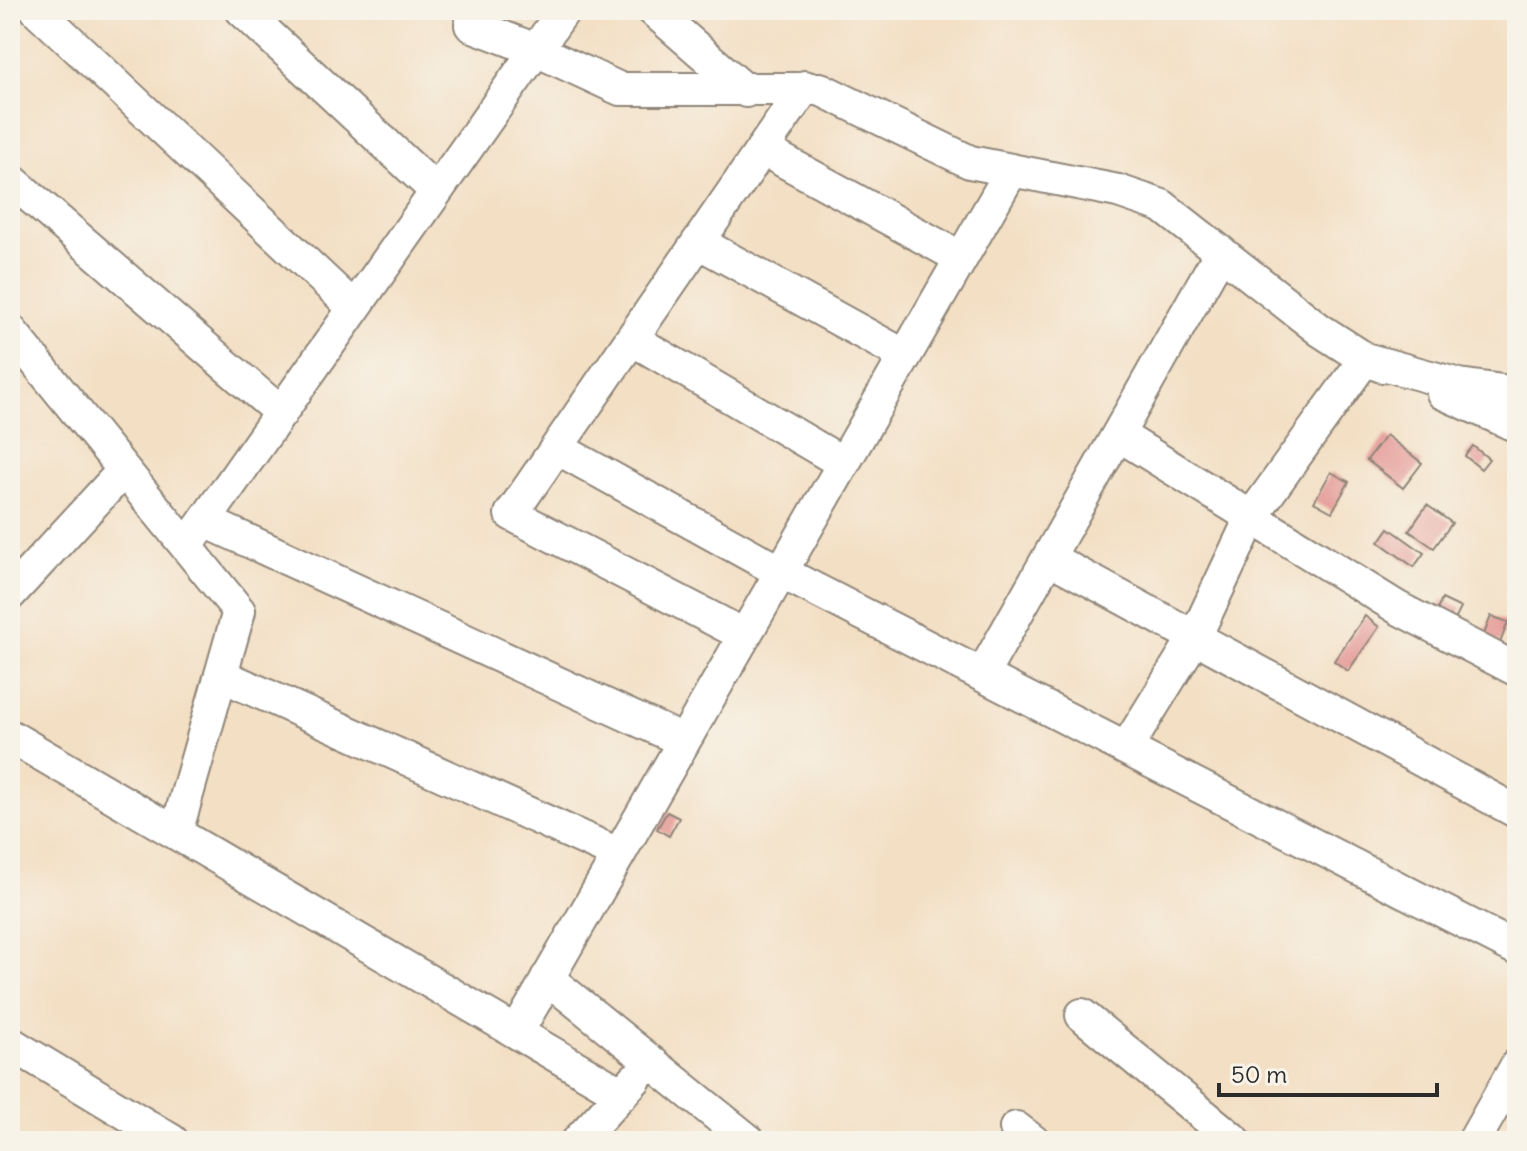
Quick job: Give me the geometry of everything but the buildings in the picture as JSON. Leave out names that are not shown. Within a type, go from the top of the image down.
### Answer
[{"type":"street","points":[[37,10],[354,308]]},
{"type":"street","points":[[242,10],[436,191]]},
{"type":"street","points":[[196,534],[564,10]]},
{"type":"street","points":[[653,10],[746,91]]},
{"type":"street","points":[[462,17],[529,60],[620,89],[820,89],[970,162],[1118,191],[1162,206],[1320,330],[1365,359],[1517,426]]},
{"type":"street","points":[[744,635],[511,514],[805,87]]},
{"type":"street","points":[[762,149],[961,258]]},
{"type":"street","points":[[517,1032],[1012,170]]},
{"type":"street","points":[[10,179],[281,413]]},
{"type":"street","points":[[698,242],[905,356]]},
{"type":"street","points":[[982,675],[1221,252]]},
{"type":"street","points":[[10,330],[124,470],[196,534],[684,741]]},
{"type":"street","points":[[632,339],[843,463]]},
{"type":"street","points":[[1365,359],[1459,385],[1517,393]]},
{"type":"street","points":[[1126,749],[1195,637],[1252,516],[1365,359]]},
{"type":"street","points":[[1119,435],[1398,608],[1517,670]]},
{"type":"street","points":[[557,448],[781,572],[1517,949]]},
{"type":"street","points":[[10,594],[124,470]]},
{"type":"street","points":[[176,833],[239,611],[196,534]]},
{"type":"street","points":[[1049,558],[1517,812]]},
{"type":"street","points":[[221,675],[618,854]]},
{"type":"street","points":[[10,736],[622,1094]]},
{"type":"street","points":[[547,978],[749,1141]]},
{"type":"street","points":[[1082,1015],[1235,1141]]},
{"type":"street","points":[[10,1043],[172,1141]]},
{"type":"street","points":[[578,1141],[651,1062]]},
{"type":"street","points":[[1474,1141],[1517,1065]]}]
